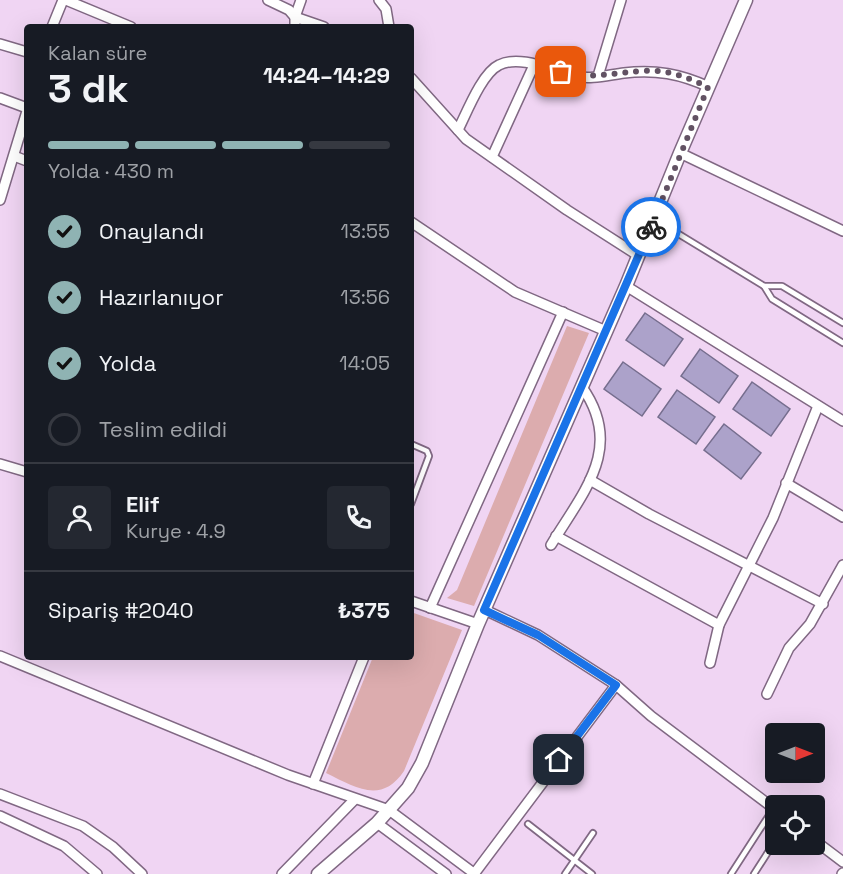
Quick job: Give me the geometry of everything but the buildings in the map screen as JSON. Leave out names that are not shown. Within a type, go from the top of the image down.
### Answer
[{"type":"street","points":[[53,24],[64,0],[124,24]]},
{"type":"street","points":[[268,0],[289,10],[295,22]]},
{"type":"street","points":[[295,22],[301,0]]},
{"type":"street","points":[[379,0],[386,9],[388,24]]},
{"type":"street","points":[[598,76],[621,0]]},
{"type":"street","points":[[318,874],[377,823],[408,788],[422,764],[478,624],[639,256],[680,153],[746,0]]},
{"type":"street","points":[[0,44],[24,51]]},
{"type":"street","points":[[458,130],[492,69],[507,62],[534,65],[578,77],[657,71],[683,76],[708,87]]},
{"type":"street","points":[[492,157],[534,65]]},
{"type":"street","points":[[414,81],[458,130],[492,157],[639,256]]},
{"type":"street","points":[[0,98],[24,109]]},
{"type":"street","points":[[0,200],[3,181],[15,156],[24,122]]},
{"type":"street","points":[[680,153],[843,231]]},
{"type":"street","points":[[15,156],[24,159]]},
{"type":"street","points":[[414,224],[500,283],[606,331]]},
{"type":"street","points":[[626,286],[843,421]]},
{"type":"street","points":[[430,608],[563,312]]},
{"type":"street","points":[[551,545],[590,480],[600,453],[601,428],[590,398],[582,387]]},
{"type":"street","points":[[710,663],[719,626],[749,567],[818,406]]},
{"type":"street","points":[[0,464],[24,471]]},
{"type":"street","points":[[590,480],[749,567],[823,604]]},
{"type":"street","points":[[786,483],[843,517]]},
{"type":"street","points":[[556,536],[719,626]]},
{"type":"street","points":[[767,694],[789,648],[823,604],[843,567]]},
{"type":"street","points":[[414,603],[478,624]]},
{"type":"street","points":[[484,610],[538,635],[616,685],[651,716],[765,803]]},
{"type":"street","points":[[0,656],[313,784],[388,810],[474,874],[616,685]]},
{"type":"street","points":[[313,784],[363,660]]},
{"type":"street","points":[[0,794],[83,826],[113,847],[142,874]]},
{"type":"street","points":[[282,874],[356,799]]},
{"type":"street","points":[[0,816],[64,846],[97,874]]},
{"type":"street","points":[[377,823],[446,874]]},
{"type":"street","points":[[825,848],[843,862]]},
{"type":"lane","points":[[654,219],[764,285],[782,286],[843,323]]},
{"type":"lane","points":[[764,285],[772,299],[843,343]]},
{"type":"lane","points":[[414,445],[427,451],[429,456],[414,496]]},
{"type":"lane","points":[[731,874],[765,823]]},
{"type":"lane","points":[[528,824],[592,874]]},
{"type":"lane","points":[[566,874],[593,833]]},
{"type":"lane","points":[[754,874],[766,855]]},
{"type":"shaded area","points":[[567,326],[589,333],[474,606],[447,598],[457,590]]},
{"type":"shaded area","points":[[414,613],[462,630],[404,771],[395,781],[386,788],[367,790],[326,773],[372,660],[414,660]]},
{"type":"way so far","points":[[561,72],[578,77],[591,77],[647,70],[657,71],[683,76],[708,87],[651,227]]},
{"type":"route","points":[[559,760],[616,685],[538,635],[484,610],[651,227]]}]
